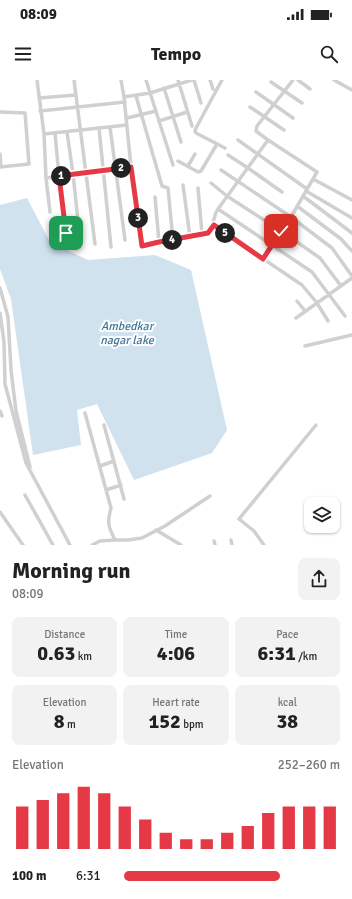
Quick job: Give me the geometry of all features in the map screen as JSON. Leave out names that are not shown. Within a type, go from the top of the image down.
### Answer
[{"type":"street","points":[[38,80],[50,212]]},
{"type":"street","points":[[74,80],[95,244]]},
{"type":"street","points":[[121,80],[125,102],[131,167],[142,246],[208,233],[214,225],[214,216],[218,209],[268,140]]},
{"type":"street","points":[[146,80],[173,165]]},
{"type":"street","points":[[124,97],[136,96],[179,82],[193,80],[200,103]]},
{"type":"street","points":[[210,80],[213,89]]},
{"type":"street","points":[[222,80],[195,131],[196,133],[224,148]]},
{"type":"street","points":[[263,259],[291,217],[317,172],[256,131],[256,126],[292,80]]},
{"type":"street","points":[[298,80],[310,89]]},
{"type":"street","points":[[337,81],[352,90]]},
{"type":"street","points":[[179,82],[192,126]]},
{"type":"street","points":[[271,82],[302,103]]},
{"type":"street","points":[[164,88],[181,142]]},
{"type":"street","points":[[256,92],[293,118]]},
{"type":"street","points":[[39,98],[76,95]]},
{"type":"street","points":[[136,96],[162,186],[168,188],[173,240]]},
{"type":"street","points":[[40,111],[125,102]]},
{"type":"street","points":[[250,107],[284,130]]},
{"type":"street","points":[[126,118],[156,111]]},
{"type":"street","points":[[0,112],[25,113],[29,164],[0,167],[0,154]]},
{"type":"street","points":[[159,121],[187,112]]},
{"type":"street","points":[[44,134],[127,125]]},
{"type":"street","points":[[110,127],[125,240]]},
{"type":"street","points":[[99,128],[102,170],[111,247]]},
{"type":"street","points":[[67,132],[80,239]]},
{"type":"street","points":[[55,133],[66,233]]},
{"type":"street","points":[[238,140],[307,190],[352,218]]},
{"type":"street","points":[[178,161],[198,172],[201,171],[217,144]]},
{"type":"street","points":[[188,166],[195,154]]},
{"type":"street","points":[[228,155],[282,192]]},
{"type":"street","points":[[46,178],[131,167]]},
{"type":"street","points":[[221,170],[291,217],[332,248],[352,277],[296,318]]},
{"type":"street","points":[[313,178],[352,200]]},
{"type":"street","points":[[211,183],[227,196],[320,258],[341,286]]},
{"type":"street","points":[[183,185],[190,237]]},
{"type":"street","points":[[198,188],[202,234]]},
{"type":"street","points":[[303,196],[352,233]]},
{"type":"street","points":[[155,197],[159,242]]},
{"type":"street","points":[[297,206],[341,239],[352,251]]},
{"type":"street","points":[[218,209],[312,272],[345,316]]},
{"type":"street","points":[[214,225],[302,285],[317,303],[328,321]]},
{"type":"street","points":[[0,288],[8,317],[11,370],[16,411],[34,478]]},
{"type":"street","points":[[297,301],[305,311]]},
{"type":"street","points":[[0,313],[4,342],[5,384],[26,463],[70,545]]},
{"type":"street","points":[[305,346],[352,335]]},
{"type":"street","points":[[0,375],[5,373]]},
{"type":"street","points":[[0,411],[2,416]]},
{"type":"street","points":[[85,413],[111,508],[108,524],[115,540]]},
{"type":"street","points":[[104,425],[124,499]]},
{"type":"street","points":[[264,545],[254,531],[239,519],[316,425]]},
{"type":"street","points":[[100,466],[114,461]]},
{"type":"street","points":[[106,490],[121,485]]},
{"type":"street","points":[[25,494],[53,545]]},
{"type":"street","points":[[92,545],[100,541],[106,543],[115,540],[142,538],[165,526],[210,496]]},
{"type":"street","points":[[0,512],[23,545]]},
{"type":"street","points":[[156,530],[181,545]]},
{"type":"street","points":[[232,540],[232,545]]},
{"type":"water","name":"Ambedkar nagar lake","points":[[27,198],[50,242],[88,260],[155,255],[191,270],[227,430],[212,453],[134,480],[97,404],[77,410],[81,445],[33,455],[11,299],[0,269],[0,205]]},
{"type":"route","points":[[66,233],[59,176],[131,167],[142,246],[208,233],[214,225],[263,259],[281,231]]}]
